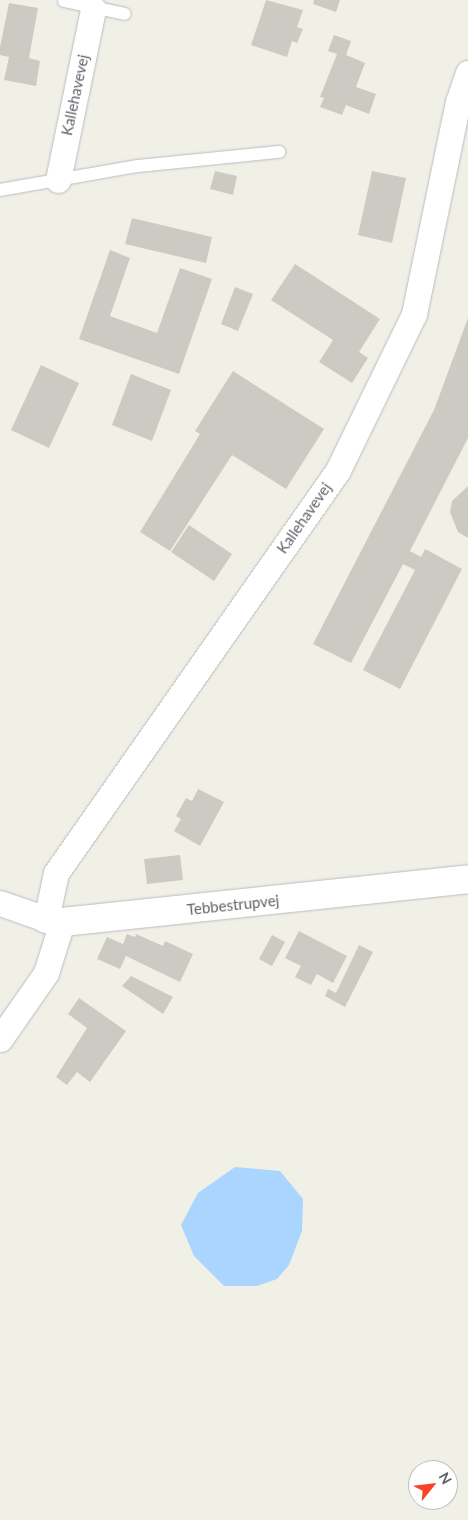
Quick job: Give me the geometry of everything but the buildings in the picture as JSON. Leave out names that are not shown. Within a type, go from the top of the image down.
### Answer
[{"type":"street","name":"Kallehavevej","points":[[58,180],[93,9]]},
{"type":"street","name":"Kallehavevej","points":[[0,1038],[46,973],[54,921],[56,873],[338,470],[414,314],[461,129],[468,73]]},
{"type":"street","name":"Tebbestrupvej","points":[[0,903],[54,921],[468,879]]},
{"type":"lane","points":[[64,1],[93,9],[125,14]]},
{"type":"lane","points":[[0,190],[138,166],[278,152]]},
{"type":"water","points":[[235,1167],[280,1171],[303,1199],[302,1231],[289,1265],[277,1279],[257,1286],[224,1286],[194,1256],[181,1225],[198,1193]]}]
